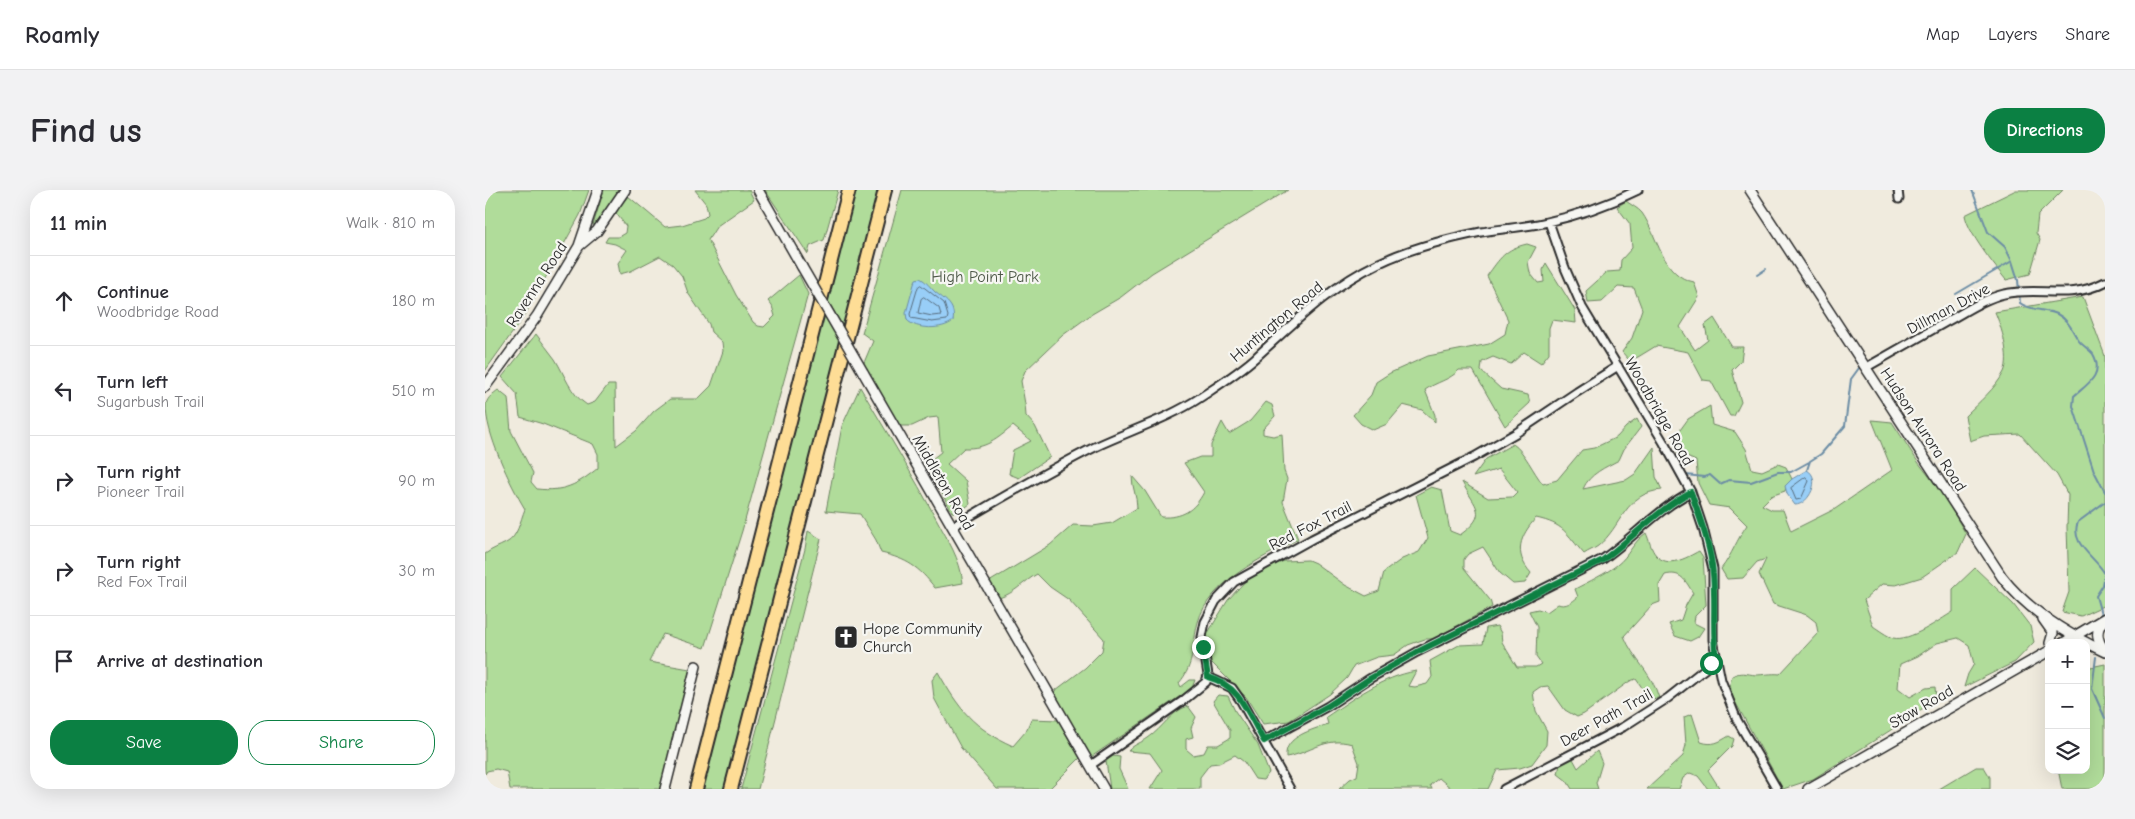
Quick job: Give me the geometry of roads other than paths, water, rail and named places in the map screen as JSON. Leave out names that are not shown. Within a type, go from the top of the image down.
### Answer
[{"type":"highway","points":[[696,789],[849,190]]},
{"type":"highway","points":[[731,789],[885,190]]},
{"type":"street","name":"Ravenna Road","points":[[485,387],[537,316],[579,246],[598,190]]},
{"type":"street","points":[[579,246],[597,231],[625,190]]},
{"type":"street","name":"Middleton Road","points":[[758,190],[1104,789]]},
{"type":"street","name":"Huntington Road","points":[[953,526],[1070,459],[1152,423],[1198,399],[1253,360],[1325,295],[1377,264],[1411,250],[1455,237],[1549,222],[1594,209],[1638,190]]},
{"type":"street","name":"Hudson Aurora Road","points":[[1750,190],[2012,590],[2038,613],[2075,636],[2105,651]]},
{"type":"street","points":[[1898,190],[1899,199]]},
{"type":"street","name":"Woodbridge Road","points":[[1549,222],[1565,268],[1582,307],[1691,492],[1703,528],[1713,569],[1712,630],[1716,660],[1724,689],[1737,720],[1777,789]]},
{"type":"street","name":"Dillman Drive","points":[[1867,368],[1983,301],[2020,292],[2069,293],[2087,290],[2105,282]]},
{"type":"street","name":"Red Fox Trail","points":[[1208,677],[1203,647],[1205,622],[1216,601],[1234,582],[1312,539],[1474,457],[1516,433],[1618,366]]},
{"type":"street","points":[[1264,741],[1328,706],[1369,679],[1417,652],[1603,560],[1666,508],[1691,492]]},
{"type":"street","points":[[2038,613],[2051,627],[2053,633],[2051,639]]},
{"type":"street","points":[[2070,639],[2105,618]]},
{"type":"street","points":[[2105,618],[2100,624],[2097,636],[2105,651]]},
{"type":"street","points":[[2035,659],[2045,648]]},
{"type":"street","name":"Stow Road","points":[[1808,789],[2045,653]]},
{"type":"street","name":"Deer Path Trail","points":[[1504,789],[1623,727],[1669,698],[1716,660]]},
{"type":"street","points":[[665,789],[696,666]]},
{"type":"street","points":[[1091,765],[1184,700],[1208,677],[1232,688],[1290,789]]},
{"type":"water","points":[[920,278],[946,300],[951,307],[953,321],[949,324],[930,328],[917,326],[907,320],[906,313],[914,284],[916,279]]},
{"type":"water","points":[[1807,470],[1813,479],[1812,490],[1805,501],[1795,505],[1787,494],[1785,486],[1792,479]]},
{"type":"waterway","points":[[1972,190],[1988,232],[2005,247],[2012,261],[2018,280],[2020,303],[2024,306],[2053,312],[2061,316],[2079,341],[2093,354],[2097,368],[2095,374],[2093,379],[2074,396],[2073,406],[2094,471],[2105,492]]},
{"type":"waterway","points":[[1956,294],[2012,261]]},
{"type":"waterway","points":[[1757,275],[1766,269]]},
{"type":"waterway","points":[[1807,470],[1810,461],[1821,454],[1845,426],[1851,379],[1859,368]]},
{"type":"waterway","points":[[1686,475],[1704,477],[1710,475],[1720,484],[1729,480],[1751,482],[1778,472],[1791,472],[1809,462]]},
{"type":"waterway","points":[[2101,614],[2096,596],[2103,585],[2105,574],[2080,544],[2076,530],[2078,522],[2105,502]]},
{"type":"waterway","points":[[2096,657],[2092,689],[2105,718]]},
{"type":"place","name":"Hope Community Church","points":[[846,637]]},
{"type":"park label","name":"High Point Park","points":[[985,276]]}]
